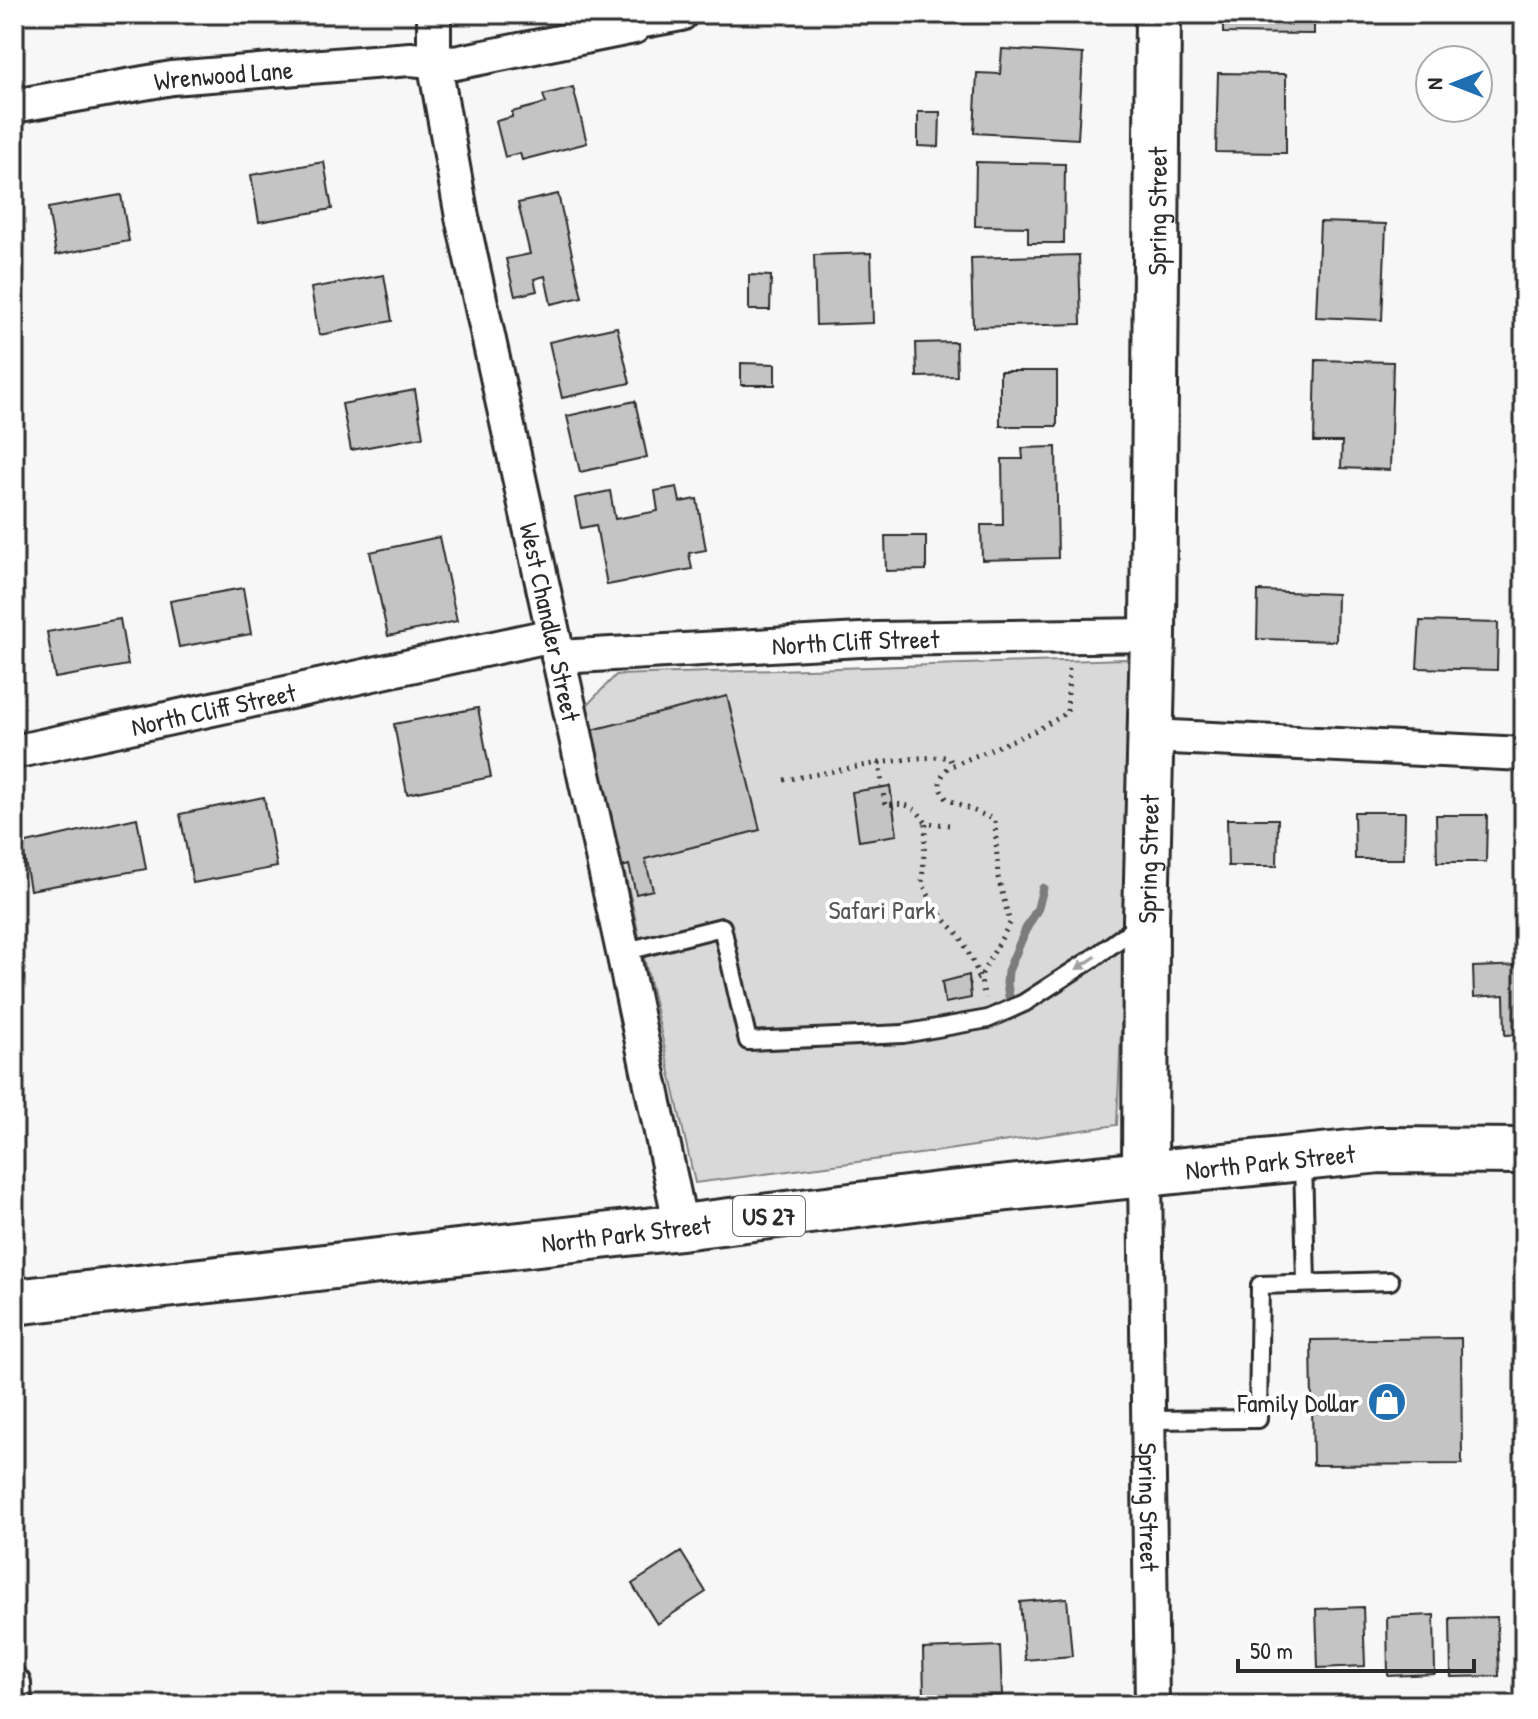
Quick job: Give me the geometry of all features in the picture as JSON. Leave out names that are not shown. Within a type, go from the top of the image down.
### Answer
[{"type":"main road","name":"Spring Street","points":[[1145,1175],[1158,14]]},
{"type":"main road","name":"North Park Street","points":[[15,1303],[939,1195],[1380,1150],[1524,1151]]},
{"type":"street","name":"West Chandler Street","points":[[434,14],[434,60],[462,217],[681,1227]]},
{"type":"street","name":"Wrenwood Lane","points":[[14,106],[172,78],[410,59],[455,63],[633,20],[638,22],[681,14]]},
{"type":"street","name":"North Cliff Street","points":[[14,752],[556,646],[1153,635]]},
{"type":"street","points":[[1150,736],[1524,754]]},
{"type":"street","name":"Spring Street","points":[[1145,1175],[1152,1705]]},
{"type":"street","points":[[14,1684],[15,1705]]},
{"type":"lane","points":[[623,952],[722,927],[748,1041],[903,1034],[988,1019],[1024,1003],[1146,920]]},
{"type":"lane","points":[[1303,1158],[1306,1283]]},
{"type":"lane","points":[[1149,1420],[1258,1419],[1260,1285],[1390,1281]]},
{"type":"path","points":[[969,983],[980,977],[1010,923],[998,877],[995,820],[947,799],[941,792],[941,776],[953,765],[1037,730],[1067,713],[1069,668],[1085,667]]},
{"type":"path","points":[[784,780],[879,763],[944,757],[949,758],[953,765]]},
{"type":"path","points":[[879,763],[885,805],[909,806],[917,810],[926,823],[922,883],[937,911],[960,936],[980,977],[988,1019]]},
{"type":"path","points":[[926,823],[949,825]]},
{"type":"green space","name":"Safari Park","points":[[1126,659],[1136,671],[1117,1125],[695,1183],[587,705],[616,675]]},
{"type":"building","points":[[1223,14],[1314,14],[1314,34],[1223,33]]},
{"type":"building","points":[[1002,49],[1083,54],[1078,139],[974,133],[977,73],[1000,74]]},
{"type":"building","points":[[1218,73],[1286,74],[1286,153],[1216,152]]},
{"type":"building","points":[[573,87],[587,143],[522,160],[520,153],[505,157],[496,121],[512,117],[512,112],[546,103],[543,95]]},
{"type":"building","points":[[918,112],[940,112],[939,147],[918,146]]},
{"type":"building","points":[[324,162],[332,209],[259,222],[251,175]]},
{"type":"building","points":[[976,162],[1065,164],[1064,243],[1028,243],[1028,227],[975,226]]},
{"type":"building","points":[[558,194],[582,297],[551,304],[545,276],[534,279],[537,291],[515,296],[506,259],[530,254],[518,203]]},
{"type":"building","points":[[121,195],[129,241],[56,255],[48,208]]},
{"type":"building","points":[[1320,222],[1386,224],[1382,320],[1316,317]]},
{"type":"building","points":[[871,253],[873,323],[816,325],[814,255]]},
{"type":"building","points":[[1079,255],[1081,324],[973,327],[971,258]]},
{"type":"building","points":[[384,275],[392,321],[319,335],[311,288]]},
{"type":"building","points":[[749,275],[771,276],[770,310],[749,310]]},
{"type":"building","points":[[617,327],[630,383],[562,398],[549,342]]},
{"type":"building","points":[[956,342],[957,376],[917,377],[916,343]]},
{"type":"building","points":[[1316,360],[1393,362],[1390,470],[1341,468],[1342,442],[1314,442]]},
{"type":"building","points":[[741,363],[775,364],[775,385],[741,385]]},
{"type":"building","points":[[1000,371],[1057,371],[1057,426],[1000,426]]},
{"type":"building","points":[[415,390],[423,437],[351,450],[342,404]]},
{"type":"building","points":[[635,401],[647,457],[580,472],[567,416]]},
{"type":"building","points":[[1056,447],[1058,558],[982,560],[981,525],[1003,525],[1002,459],[1023,459],[1022,448]]},
{"type":"building","points":[[677,487],[680,502],[697,499],[706,550],[689,553],[692,569],[607,585],[596,525],[581,528],[575,498],[610,491],[615,519],[658,511],[655,491]]},
{"type":"building","points":[[885,536],[926,536],[926,570],[886,571]]},
{"type":"building","points":[[439,537],[457,621],[388,636],[370,552]]},
{"type":"building","points":[[243,588],[251,634],[179,647],[170,601]]},
{"type":"building","points":[[1258,591],[1337,594],[1336,641],[1257,639]]},
{"type":"building","points":[[120,619],[128,665],[55,678],[47,632]]},
{"type":"building","points":[[1420,621],[1498,623],[1497,670],[1417,668]]},
{"type":"building","points":[[727,696],[760,830],[645,859],[653,890],[636,894],[629,865],[618,868],[584,732]]},
{"type":"building","points":[[478,708],[491,777],[407,794],[394,724]]},
{"type":"building","points":[[890,786],[897,835],[859,841],[852,792]]},
{"type":"building","points":[[264,797],[277,867],[193,883],[180,814]]},
{"type":"building","points":[[1354,812],[1405,812],[1404,859],[1355,859]]},
{"type":"building","points":[[1436,815],[1487,815],[1486,862],[1437,862]]},
{"type":"building","points":[[137,818],[146,869],[30,890],[22,844]]},
{"type":"building","points":[[1227,819],[1278,819],[1277,866],[1228,866]]},
{"type":"building","points":[[1524,965],[1524,1034],[1505,1035],[1504,995],[1474,997],[1473,967]]},
{"type":"building","points":[[969,975],[971,998],[945,1003],[942,982]]},
{"type":"building","name":"Family Dollar","points":[[1461,1338],[1462,1464],[1313,1465],[1311,1340]]},
{"type":"building","points":[[681,1552],[706,1592],[657,1624],[632,1584]]},
{"type":"building","points":[[1067,1598],[1072,1656],[1025,1660],[1020,1602]]},
{"type":"building","points":[[1363,1607],[1365,1666],[1318,1668],[1316,1609]]},
{"type":"building","points":[[1434,1615],[1435,1674],[1388,1676],[1387,1617]]},
{"type":"building","points":[[1497,1617],[1499,1676],[1451,1677],[1450,1618]]},
{"type":"building","points":[[1518,1621],[1524,1621],[1524,1680],[1519,1680]]},
{"type":"building","points":[[1000,1646],[1002,1695],[924,1698],[923,1649]]},
{"type":"waterway","points":[[1009,996],[1008,971],[1038,908],[1043,888]]},
{"type":"place","name":"Family Dollar","points":[[1387,1402]]}]
